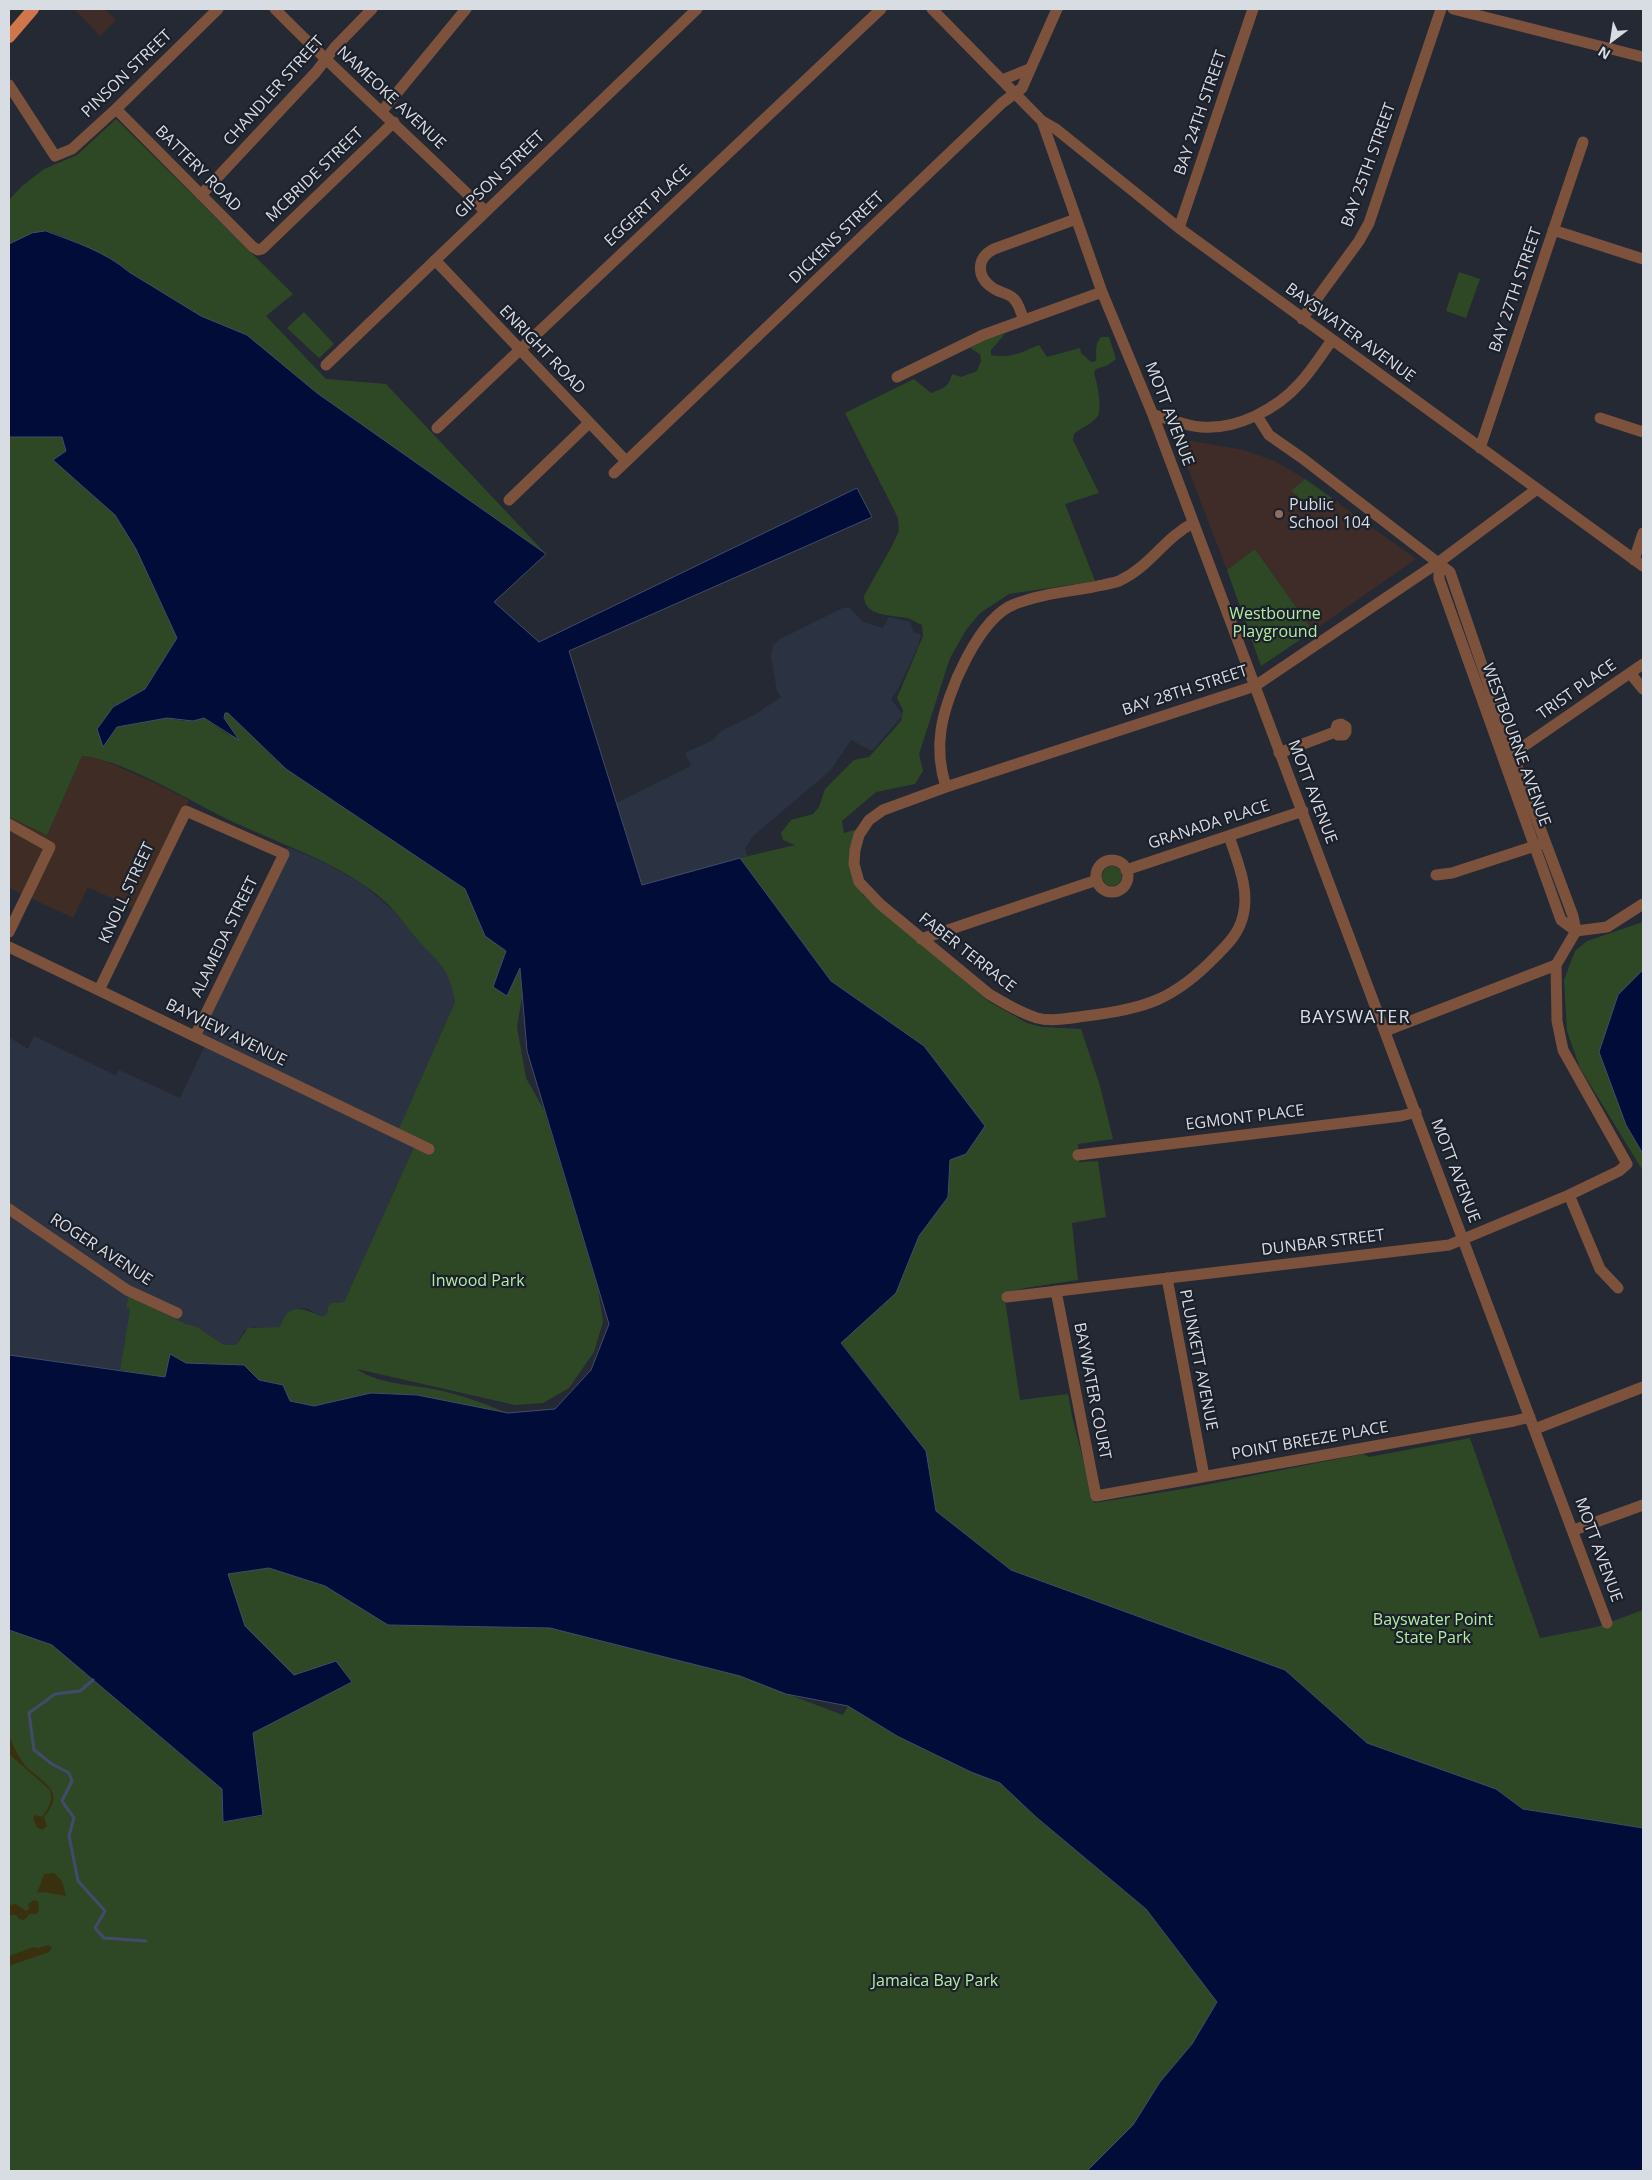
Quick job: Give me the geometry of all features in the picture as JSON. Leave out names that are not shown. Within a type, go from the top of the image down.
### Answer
[{"type":"main road","points":[[9,37],[33,9]]},
{"type":"street","name":"PINSON STREET","points":[[9,85],[55,156],[72,149],[116,109],[218,9]]},
{"type":"street","name":"NAMEOKE AVENUE","points":[[275,9],[485,212]]},
{"type":"street","name":"CHANDLER STREET","points":[[201,195],[316,72],[335,47],[372,9]]},
{"type":"street","points":[[382,111],[466,9]]},
{"type":"street","name":"GIPSON STREET","points":[[326,365],[697,9]]},
{"type":"street","name":"EGGERT PLACE","points":[[437,428],[880,9]]},
{"type":"street","name":"MOTT AVENUE","points":[[932,9],[1042,121],[1102,292],[1153,415],[1279,754],[1303,811],[1574,1530],[1607,1623]]},
{"type":"street","name":"DICKENS STREET","points":[[614,473],[1022,88],[1057,9]]},
{"type":"street","name":"BAY 24TH STREET","points":[[1179,228],[1253,9]]},
{"type":"street","name":"BAY 25TH STREET","points":[[1302,319],[1359,241],[1369,223],[1441,9]]},
{"type":"street","points":[[1453,9],[1643,57]]},
{"type":"street","points":[[1002,80],[1029,69]]},
{"type":"street","name":"BATTERY ROAD","points":[[116,109],[258,250]]},
{"type":"street","name":"BAYSWATER AVENUE","points":[[1042,121],[1056,130],[1179,228],[1639,563]]},
{"type":"street","name":"MCBRIDE STREET","points":[[258,250],[262,249],[394,122]]},
{"type":"street","name":"BAY 27TH STREET","points":[[1480,448],[1583,142]]},
{"type":"street","points":[[1054,153],[1062,146],[1080,150]]},
{"type":"street","points":[[1024,320],[1013,297],[995,290],[985,280],[980,264],[982,257],[994,249],[1076,219]]},
{"type":"street","points":[[1553,230],[1643,259]]},
{"type":"street","name":"ENRIGHT ROAD","points":[[434,260],[626,462]]},
{"type":"street","points":[[897,377],[983,335],[1102,292]]},
{"type":"street","points":[[1153,415],[1201,427],[1215,427],[1237,423],[1257,416],[1299,384],[1332,340]]},
{"type":"street","name":"WESTBOURNE AVENUE","points":[[1257,416],[1269,435],[1440,562],[1450,572],[1508,754],[1540,844],[1573,916],[1576,932]]},
{"type":"street","points":[[1600,418],[1643,432]]},
{"type":"street","points":[[509,500],[590,423]]},
{"type":"street","name":"BAY 28TH STREET","points":[[862,828],[884,810],[946,787],[1255,686],[1440,562],[1537,489]]},
{"type":"street","points":[[946,787],[940,755],[941,730],[946,708],[973,645],[988,623],[1014,604],[1046,595],[1117,582],[1134,573],[1149,561],[1178,531],[1193,523]]},
{"type":"street","points":[[1639,563],[1643,533]]},
{"type":"street","name":"TRIST PLACE","points":[[1508,754],[1643,664]]},
{"type":"street","points":[[1630,673],[1643,689]]},
{"type":"street","points":[[1279,754],[1336,732]]},
{"type":"street","name":"ALAMEDA STREET","points":[[186,811],[284,854],[195,1036]]},
{"type":"street","name":"KNOLL STREET","points":[[99,990],[186,811]]},
{"type":"street","name":"GRANADA PLACE","points":[[1126,870],[1303,811]]},
{"type":"street","points":[[9,824],[50,847],[9,932]]},
{"type":"street","name":"FABER TERRACE","points":[[862,828],[854,850],[854,864],[857,878],[875,900],[990,994],[1007,1005],[1037,1018],[1074,1018],[1144,1006],[1168,996],[1200,973],[1233,939],[1240,928],[1246,902],[1243,880],[1229,836]]},
{"type":"street","points":[[1436,875],[1452,873],[1540,844]]},
{"type":"street","points":[[1115,860],[1124,866],[1126,870],[1128,875],[1125,885],[1117,891],[1107,891],[1096,880],[1097,870],[1104,862],[1115,860]]},
{"type":"street","points":[[921,938],[1096,880]]},
{"type":"street","points":[[1385,1031],[1556,965],[1576,932],[1607,927],[1643,904]]},
{"type":"street","name":"BAYVIEW AVENUE","points":[[9,947],[430,1148]]},
{"type":"street","name":"DUNBAR STREET","points":[[1007,1297],[1449,1245],[1463,1237],[1569,1195],[1619,1171],[1627,1164],[1563,1050],[1556,1021],[1556,965]]},
{"type":"street","name":"EGMONT PLACE","points":[[1078,1154],[1401,1116],[1416,1112]]},
{"type":"street","points":[[1569,1195],[1600,1269],[1618,1288]]},
{"type":"street","name":"ROGER AVENUE","points":[[9,1209],[127,1290],[178,1313]]},
{"type":"street","name":"PLUNKETT AVENUE","points":[[1167,1278],[1204,1476]]},
{"type":"street","name":"BAYWATER COURT","points":[[1056,1291],[1096,1496]]},
{"type":"street","points":[[1535,1429],[1643,1387]]},
{"type":"street","name":"POINT BREEZE PLACE","points":[[1096,1496],[1530,1417]]},
{"type":"street","points":[[1574,1530],[1643,1505]]},
{"type":"shaded area","points":[[74,9],[105,9],[116,20],[100,36]]},
{"type":"shaded area","name":"Public School 104","points":[[1176,438],[1244,450],[1275,461],[1305,479],[1416,559],[1313,631],[1255,549],[1227,570]]},
{"type":"shaded area","points":[[843,608],[850,608],[863,622],[883,628],[889,617],[910,622],[914,633],[921,634],[918,646],[899,687],[891,699],[903,715],[872,751],[851,740],[830,771],[753,836],[745,848],[747,856],[642,885],[617,803],[691,766],[685,753],[713,740],[721,731],[754,715],[781,697],[777,691],[771,656],[773,645],[780,639]]},
{"type":"shaded area","points":[[82,756],[96,757],[189,800],[136,910],[88,887],[73,918],[9,888],[9,817],[47,834]]},
{"type":"shaded area","points":[[288,847],[323,862],[361,883],[394,911],[414,936],[444,967],[452,982],[455,1002],[396,1135],[415,1145],[344,1302],[337,1302],[327,1315],[321,1316],[308,1309],[300,1308],[290,1311],[283,1318],[280,1327],[254,1327],[244,1331],[236,1345],[231,1346],[224,1345],[203,1331],[127,1306],[130,1309],[120,1370],[9,1355],[9,1037],[28,1049],[34,1036],[115,1075],[119,1070],[180,1098],[207,1041],[197,1036]]},
{"type":"green space","points":[[116,119],[293,294],[266,316],[326,379],[386,384],[546,554],[496,599],[136,304],[132,277],[128,271],[101,254],[52,232],[45,231],[32,234],[9,244],[9,200],[21,187],[44,169],[77,155]]},
{"type":"green space","points":[[1459,272],[1480,279],[1466,318],[1446,311]]},
{"type":"green space","points":[[304,312],[334,344],[319,358],[287,328]]},
{"type":"green space","name":"Bayswater Point State Park","points":[[1005,334],[991,350],[991,355],[1010,355],[1039,345],[1047,357],[1080,348],[1081,353],[1091,362],[1096,361],[1097,345],[1101,337],[1109,337],[1116,359],[1108,365],[1096,369],[1094,373],[1099,396],[1099,413],[1092,422],[1074,434],[1073,440],[1099,493],[1065,504],[1095,581],[1009,594],[980,613],[966,630],[950,658],[919,754],[923,771],[915,784],[876,792],[842,821],[844,833],[858,829],[858,887],[863,895],[988,1001],[1027,1023],[1042,1027],[1081,1029],[1100,1086],[1113,1139],[1078,1144],[1079,1162],[1098,1161],[1106,1217],[1072,1223],[1078,1280],[1004,1293],[1020,1400],[1068,1394],[1094,1503],[1189,1488],[1363,1454],[1369,1457],[1470,1438],[1540,1638],[1597,1627],[1643,1610],[1643,1828],[1523,1809],[1496,1789],[1367,1743],[1285,1670],[1011,1570],[936,1511],[926,1451],[841,1342],[896,1293],[919,1236],[948,1197],[950,1159],[924,1046],[831,981],[740,858],[795,845],[783,840],[781,833],[791,820],[813,814],[819,807],[825,789],[854,760],[869,757],[901,721],[903,710],[897,698],[923,636],[922,625],[909,619],[880,614],[869,608],[865,603],[864,596],[899,531],[898,518],[845,413],[914,379],[931,393],[942,389],[949,382],[952,374],[961,377],[977,371],[981,361],[980,354],[970,348],[987,338]]},
{"type":"green space","name":"Inwood Park","points":[[9,437],[62,437],[66,451],[53,460],[115,515],[136,549],[177,638],[145,689],[113,707],[103,746],[117,727],[167,718],[183,721],[204,718],[227,734],[238,738],[224,718],[225,713],[228,713],[286,769],[465,889],[485,936],[506,951],[520,967],[522,997],[517,1027],[526,1078],[544,1110],[598,1289],[603,1322],[594,1352],[569,1388],[543,1403],[515,1405],[357,1369],[385,1381],[447,1392],[508,1413],[417,1395],[371,1393],[314,1406],[290,1401],[283,1385],[259,1380],[243,1365],[186,1363],[170,1354],[165,1377],[120,1370],[130,1309],[126,1307],[129,1296],[185,1324],[197,1327],[224,1345],[236,1345],[248,1328],[280,1327],[287,1313],[292,1310],[308,1311],[321,1316],[327,1315],[328,1307],[331,1303],[344,1302],[415,1145],[396,1135],[455,1002],[453,990],[441,965],[392,909],[366,886],[327,863],[235,823],[132,771],[97,758],[82,756],[47,835],[9,817]]},
{"type":"green space","points":[[1305,479],[1332,498],[1313,511],[1303,507],[1297,495],[1291,491]]},
{"type":"green space","name":"Westbourne Playground","points":[[1255,549],[1313,631],[1261,666],[1227,570]]},
{"type":"green space","points":[[1112,866],[1119,869],[1122,876],[1119,883],[1112,886],[1105,883],[1102,876],[1105,869]]},
{"type":"green space","points":[[1643,922],[1643,970],[1618,995],[1626,1125],[1643,1154],[1643,1171],[1580,1068],[1567,1031],[1564,980],[1575,951],[1587,941]]},
{"type":"green space","name":"Jamaica Bay Park","points":[[268,1568],[325,1586],[388,1625],[550,1628],[740,1676],[843,1715],[848,1706],[897,1736],[971,1772],[1000,1783],[1036,1817],[1146,1909],[1217,2002],[1192,2044],[1160,2082],[1133,2125],[1087,2171],[9,2171],[9,1630],[52,1645],[222,1789],[223,1822],[263,1816],[253,1733],[352,1682],[336,1661],[295,1676],[245,1626],[228,1574]]},
{"type":"sand","points":[[9,1736],[24,1764],[44,1781],[53,1793],[54,1799],[51,1807],[44,1817],[47,1826],[42,1830],[37,1827],[33,1818],[35,1815],[42,1817],[47,1811],[51,1801],[50,1790],[9,1754]]},
{"type":"sand","points":[[54,1873],[62,1881],[66,1896],[43,1892],[37,1893],[44,1874]]},
{"type":"sand","points":[[34,1900],[38,1901],[39,1911],[36,1914],[30,1914],[24,1920],[19,1919],[16,1915],[9,1915],[9,1905],[16,1904],[26,1911],[29,1909],[28,1904]]},
{"type":"sand","points":[[49,1945],[52,1948],[49,1952],[9,1966],[9,1956],[33,1947],[38,1948]]},
{"type":"water","points":[[46,231],[100,253],[201,316],[247,335],[317,393],[546,554],[494,602],[539,642],[857,488],[872,517],[569,651],[642,885],[740,858],[831,981],[924,1046],[985,1126],[966,1154],[950,1160],[948,1197],[919,1236],[896,1293],[841,1343],[926,1451],[936,1511],[1011,1570],[1285,1670],[1367,1743],[1496,1789],[1523,1809],[1643,1828],[1643,2171],[1087,2171],[1133,2125],[1160,2082],[1192,2044],[1217,2002],[1146,1909],[1036,1817],[1000,1783],[971,1772],[897,1736],[848,1706],[786,1694],[740,1676],[550,1628],[388,1625],[325,1586],[269,1568],[228,1574],[245,1626],[294,1675],[336,1661],[352,1682],[253,1733],[263,1815],[223,1822],[222,1789],[52,1645],[9,1630],[9,1355],[165,1377],[170,1354],[186,1363],[244,1365],[259,1380],[283,1385],[290,1401],[314,1406],[371,1393],[417,1395],[508,1413],[555,1409],[591,1370],[609,1324],[527,1051],[520,968],[507,996],[493,987],[506,951],[485,936],[465,889],[286,769],[228,713],[225,713],[224,718],[239,740],[204,718],[193,721],[167,718],[117,727],[103,747],[97,729],[113,707],[145,689],[177,638],[136,549],[115,515],[53,460],[66,451],[62,437],[9,437],[9,244],[32,233]]},
{"type":"water","points":[[1643,970],[1643,1154],[1626,1125],[1599,1052],[1618,995]]},
{"type":"waterway","points":[[93,1680],[80,1691],[55,1694],[29,1713],[34,1750],[52,1764],[69,1773],[72,1781],[62,1801],[74,1818],[69,1836],[78,1881],[105,1911],[95,1928],[104,1938],[146,1941]]},
{"type":"place","name":"Public School 104","points":[[1279,514]]},
{"type":"district","name":"BAYSWATER","points":[[1355,1018]]}]
